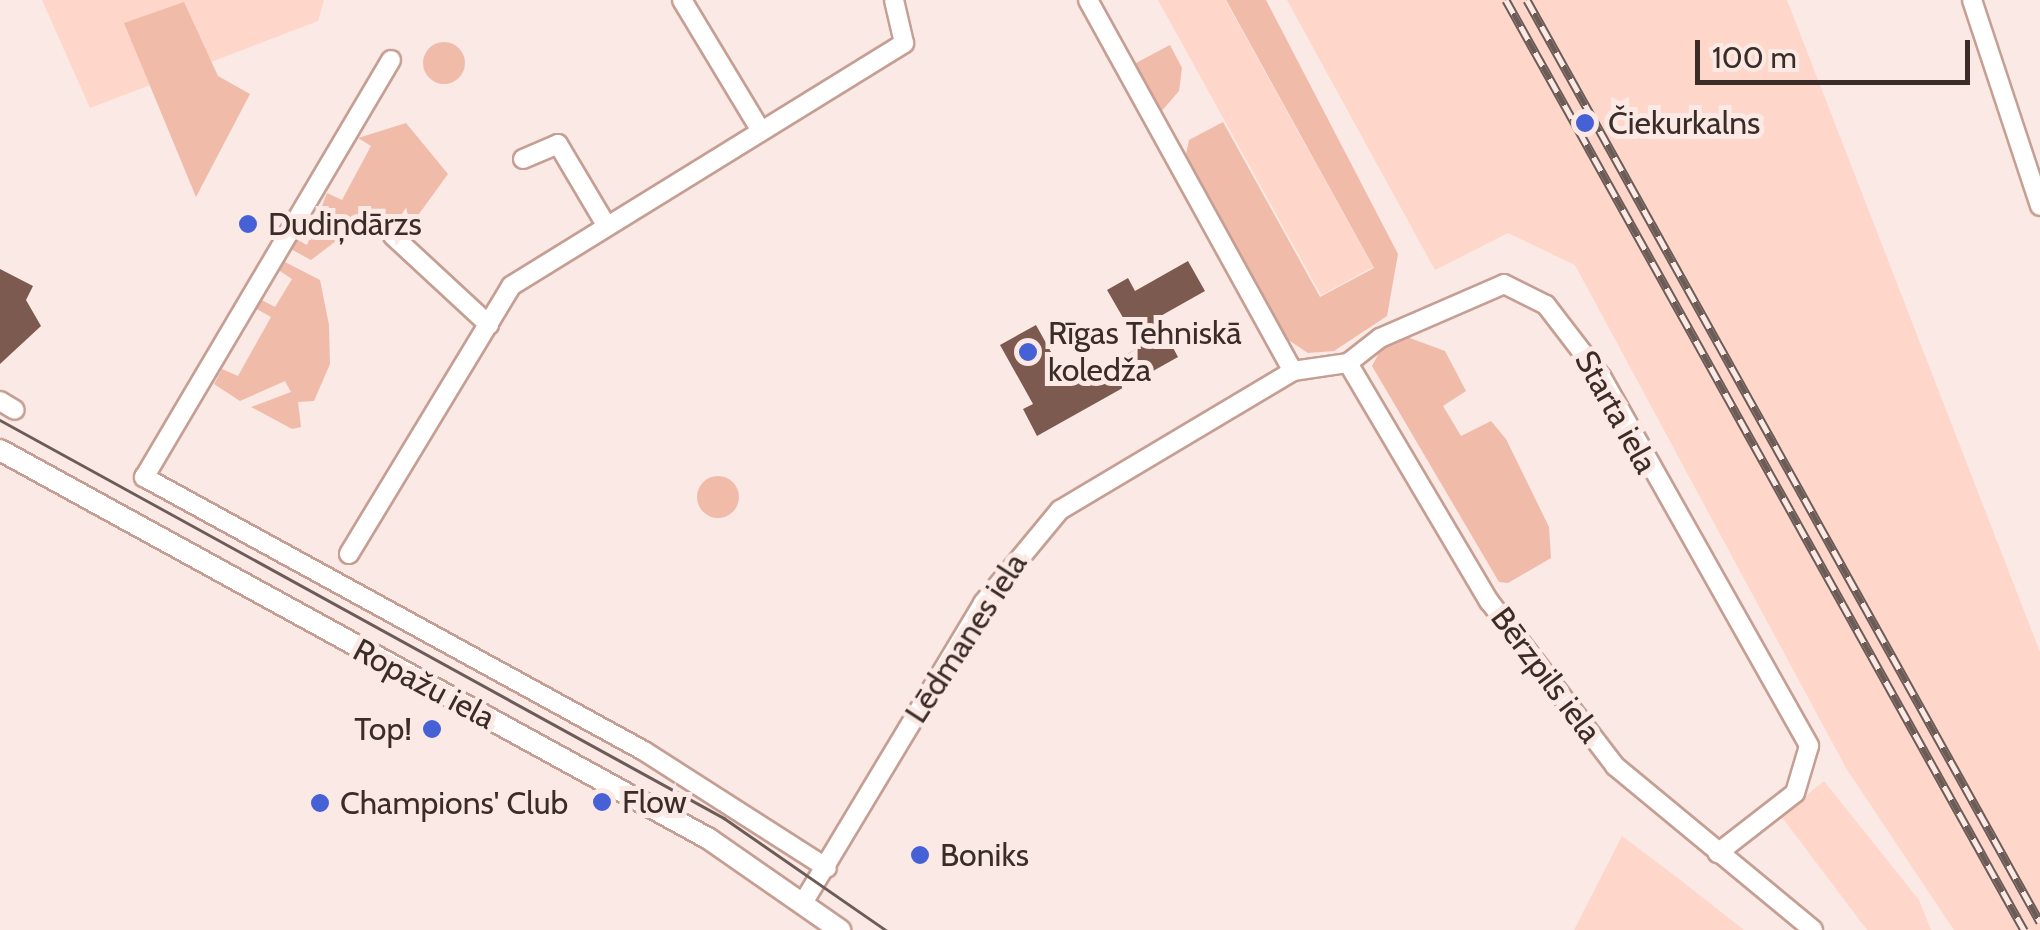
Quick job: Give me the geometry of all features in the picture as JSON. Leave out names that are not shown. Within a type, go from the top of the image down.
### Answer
[{"type":"street","points":[[682,0],[758,126]]},
{"type":"street","points":[[349,554],[490,325],[529,269],[758,126],[904,43],[908,30],[894,0]]},
{"type":"street","points":[[1088,0],[1294,371]]},
{"type":"street","points":[[1972,0],[2039,206]]},
{"type":"street","name":"Ropažu iela","points":[[391,60],[144,476],[644,751],[827,868]]},
{"type":"street","points":[[523,159],[558,144],[605,223]]},
{"type":"street","points":[[393,236],[490,325]]},
{"type":"street","name":"Starta iela","points":[[1294,371],[1348,363],[1380,338],[1504,284],[1533,293],[1580,345],[1809,746],[1795,793],[1718,853]]},
{"type":"street","name":"Bērzpils iela","points":[[1348,363],[1490,601],[1615,766],[1813,930]]},
{"type":"street","name":"Lēdmanes iela","points":[[803,904],[1016,554],[1060,510],[1294,371]]},
{"type":"street","name":"Ropažu iela","points":[[0,450],[709,839],[840,930]]},
{"type":"shaded area","points":[[42,0],[324,0],[318,21],[90,108]]},
{"type":"shaded area","points":[[1158,0],[1225,0],[1373,267],[1321,295]]},
{"type":"shaded area","points":[[1226,0],[1266,0],[1398,254],[1387,316],[1334,351],[1308,353],[1287,339],[1185,159],[1189,140],[1223,122],[1320,297],[1374,268]]},
{"type":"shaded area","name":"Čiekurkalns","points":[[1287,0],[1787,0],[2040,652],[2040,930],[1954,930],[1846,768],[1575,265],[1508,233],[1435,270]]},
{"type":"shaded area","points":[[184,2],[218,76],[250,94],[196,197],[124,23]]},
{"type":"shaded area","points":[[444,42],[459,48],[465,63],[459,78],[444,84],[429,78],[423,63],[429,48]]},
{"type":"shaded area","points":[[1170,45],[1182,68],[1179,91],[1160,113],[1134,64]]},
{"type":"shaded area","points":[[406,123],[448,174],[408,229],[396,220],[361,222],[311,260],[289,248],[296,239],[307,245],[327,193],[342,200],[371,146],[358,138]]},
{"type":"shaded area","points":[[281,260],[320,280],[329,325],[330,364],[314,401],[298,402],[301,427],[292,429],[251,407],[291,392],[285,381],[240,401],[214,384],[222,369],[238,376],[271,317],[255,308],[260,299],[275,307],[292,279],[277,269]]},
{"type":"shaded area","points":[[1407,337],[1445,351],[1466,391],[1443,406],[1461,436],[1491,421],[1506,439],[1549,527],[1551,558],[1508,583],[1499,582],[1372,366],[1381,349]]},
{"type":"shaded area","points":[[718,476],[733,482],[739,497],[733,512],[718,518],[703,512],[697,497],[703,482]]},
{"type":"shaded area","points":[[1824,781],[1919,900],[1931,930],[1867,930],[1781,816]]},
{"type":"shaded area","points":[[1622,836],[1679,879],[1744,930],[1574,930]]},
{"type":"building","name":"Rīgas Tehniskā koledža","points":[[1188,261],[1205,291],[1157,318],[1178,357],[1037,436],[1023,409],[1033,404],[1000,345],[1036,325],[1070,386],[1140,347],[1107,290],[1128,278],[1135,291]]},
{"type":"building","points":[[0,269],[33,286],[26,300],[41,326],[0,364]]},
{"type":"tram line","points":[[0,420],[724,818],[886,930]]},
{"type":"railway","points":[[1506,0],[2024,930]]},
{"type":"railway","points":[[1527,0],[2040,922]]},
{"type":"place","name":"Čiekurkalns","points":[[1585,123]]},
{"type":"place","name":"Dudiņdārzs","points":[[248,224]]},
{"type":"place","name":"Rīgas Tehniskā koledža","points":[[1028,352]]},
{"type":"place","name":"Top!","points":[[432,729]]},
{"type":"place","name":"Flow","points":[[602,802]]},
{"type":"place","name":"Champions' Club","points":[[320,803]]},
{"type":"place","name":"Boniks","points":[[920,855]]}]
